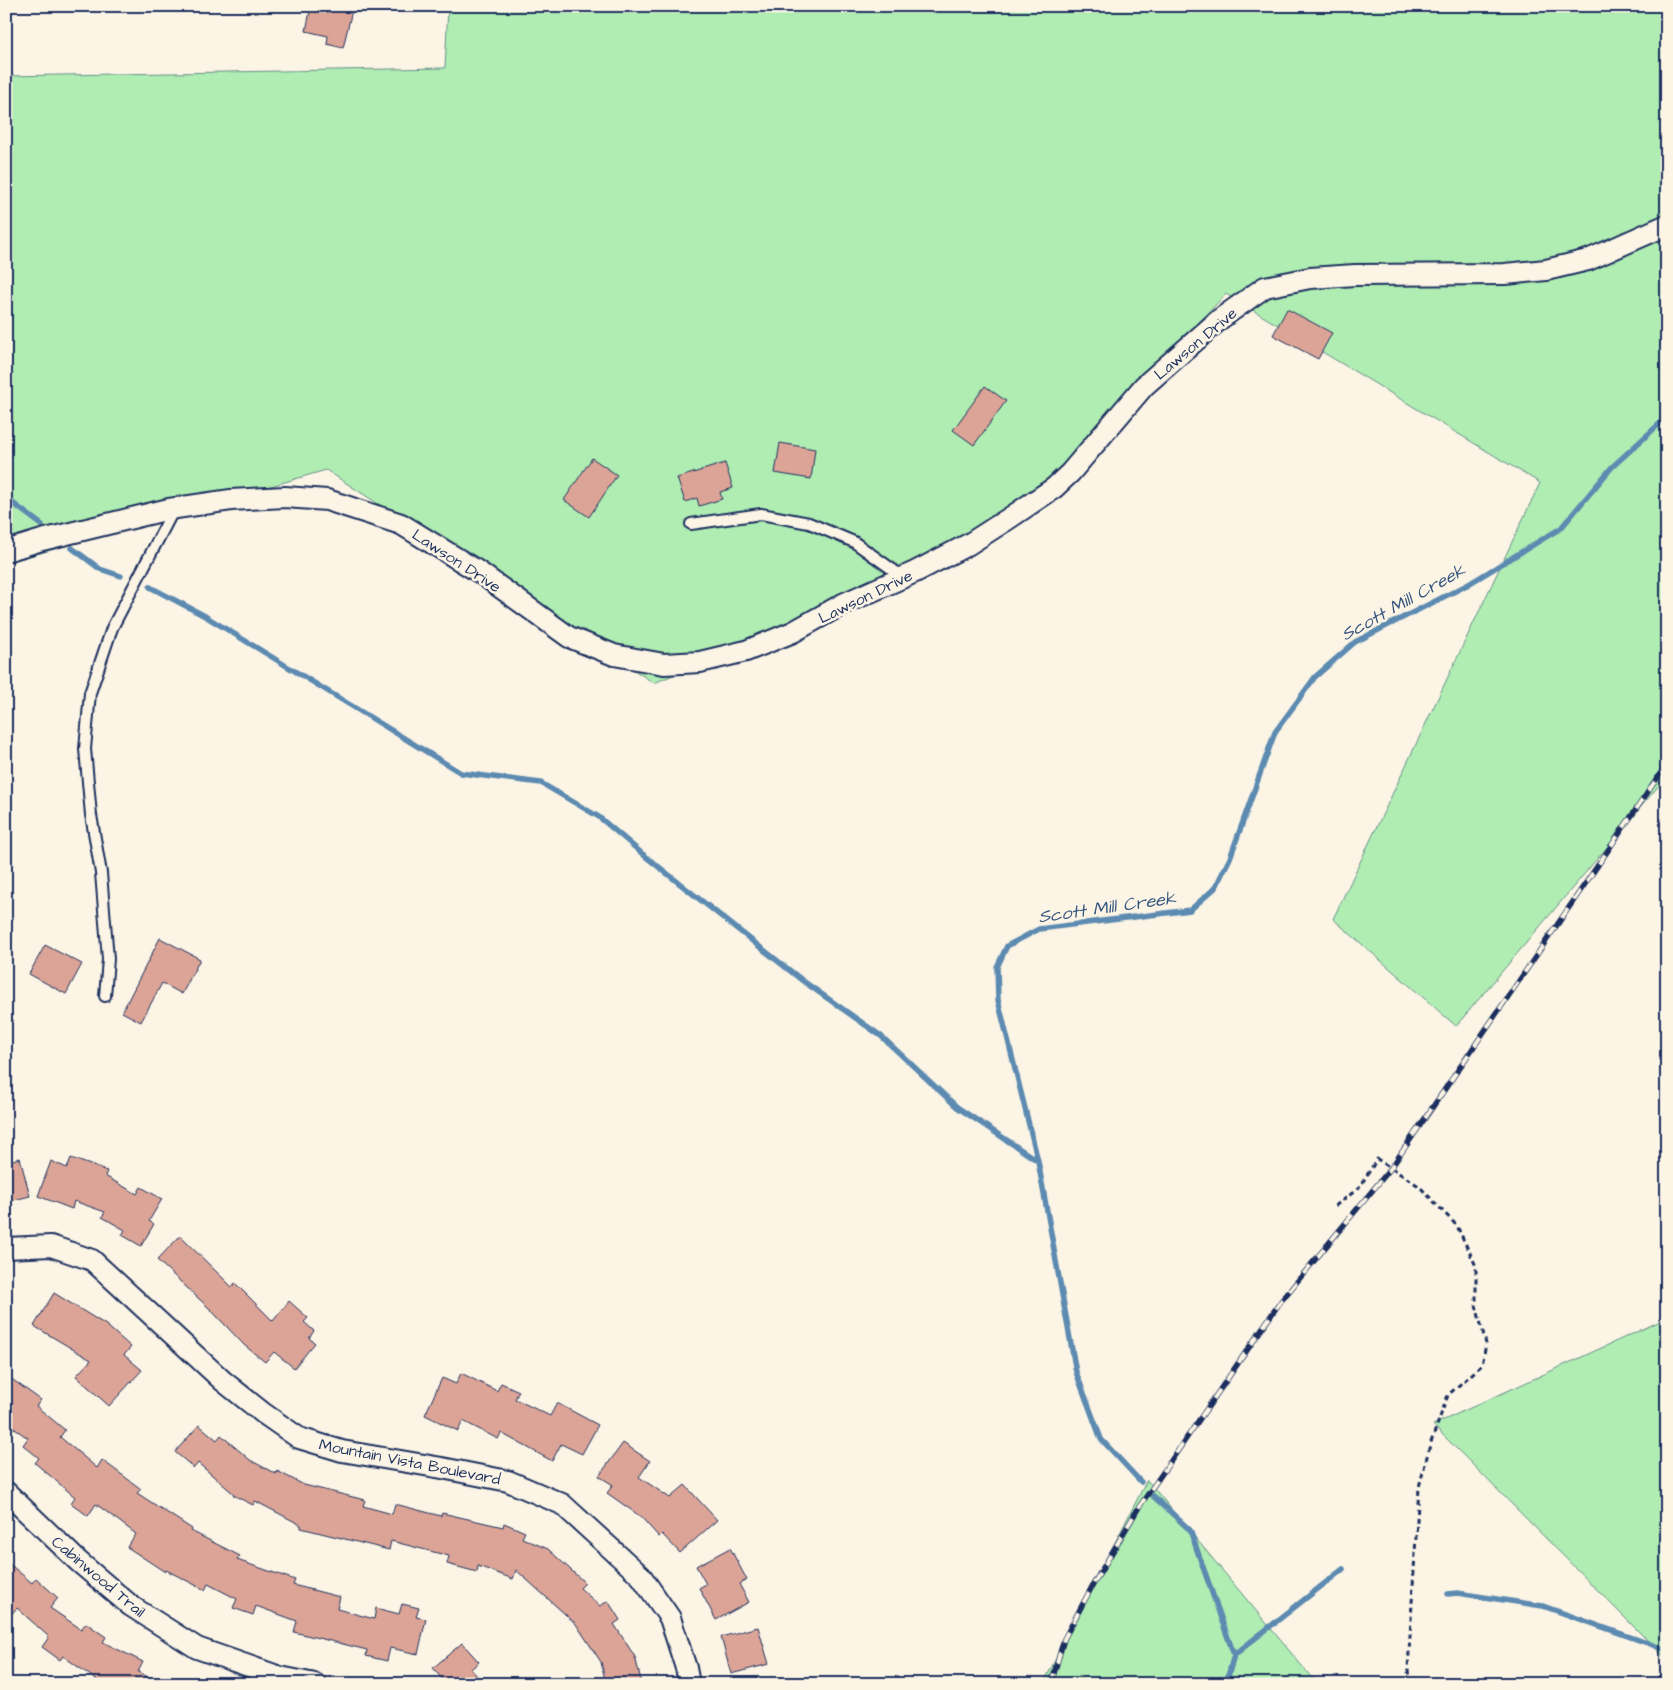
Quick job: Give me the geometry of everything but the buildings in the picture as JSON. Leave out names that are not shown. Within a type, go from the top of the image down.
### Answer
[{"type":"street","name":"Lawson Drive","points":[[6,551],[42,540],[174,508],[231,500],[285,497],[327,500],[401,524],[479,572],[569,637],[614,655],[664,664],[700,662],[746,651],[793,632],[844,604],[969,544],[1054,488],[1070,473],[1144,386],[1220,319],[1265,287],[1319,278],[1354,275],[1505,274],[1546,270],[1588,260],[1667,225]]},
{"type":"street","name":"Mountain Vista Boulevard","points":[[6,1248],[51,1246],[92,1260],[223,1381],[263,1413],[299,1438],[342,1451],[508,1480],[562,1504],[641,1576],[670,1618],[686,1668],[689,1684]]},
{"type":"street","name":"Cabinwood Trail","points":[[6,1492],[79,1562],[131,1606],[197,1648],[280,1677],[315,1684]]},
{"type":"lane","points":[[105,996],[108,959],[106,930],[101,873],[91,815],[85,748],[90,694],[112,628],[174,508]]},
{"type":"lane","points":[[691,524],[761,514],[810,523],[854,542],[903,577]]},
{"type":"path","points":[[1335,1206],[1359,1188],[1377,1160],[1419,1186],[1457,1226],[1476,1266],[1476,1305],[1486,1344],[1482,1365],[1448,1395],[1430,1445],[1419,1487],[1408,1669],[1409,1684]]},
{"type":"green space","points":[[448,6],[1667,6],[1667,776],[1456,1026],[1333,919],[1540,483],[1226,294],[989,544],[654,683],[326,470],[6,563],[6,76],[445,68]]},
{"type":"green space","points":[[1667,1318],[1667,1660],[1433,1425]]},
{"type":"green space","points":[[1148,1481],[1317,1684],[1043,1684]]},
{"type":"waterway","name":"Scott Mill Creek","points":[[1141,1482],[1101,1439],[1076,1372],[1038,1161],[998,1000],[997,967],[1007,946],[1039,929],[1190,910],[1215,888],[1230,858],[1275,732],[1315,677],[1355,642],[1467,585],[1561,528],[1612,467],[1667,417]]},
{"type":"waterway","points":[[6,498],[42,525]]},
{"type":"waterway","points":[[72,548],[100,569],[121,576]]},
{"type":"waterway","points":[[150,587],[205,616],[461,773],[541,783],[599,817],[645,856],[803,981],[881,1036],[957,1107],[1038,1161]]},
{"type":"waterway","name":"Scott Mill Creek","points":[[1153,1496],[1190,1530],[1234,1655],[1227,1684]]},
{"type":"waterway","points":[[1234,1655],[1343,1569]]},
{"type":"waterway","points":[[1448,1594],[1457,1593],[1543,1606],[1667,1650]]},
{"type":"railway","points":[[1051,1684],[1064,1639],[1094,1583],[1139,1507],[1281,1301],[1391,1168],[1667,764]]}]
